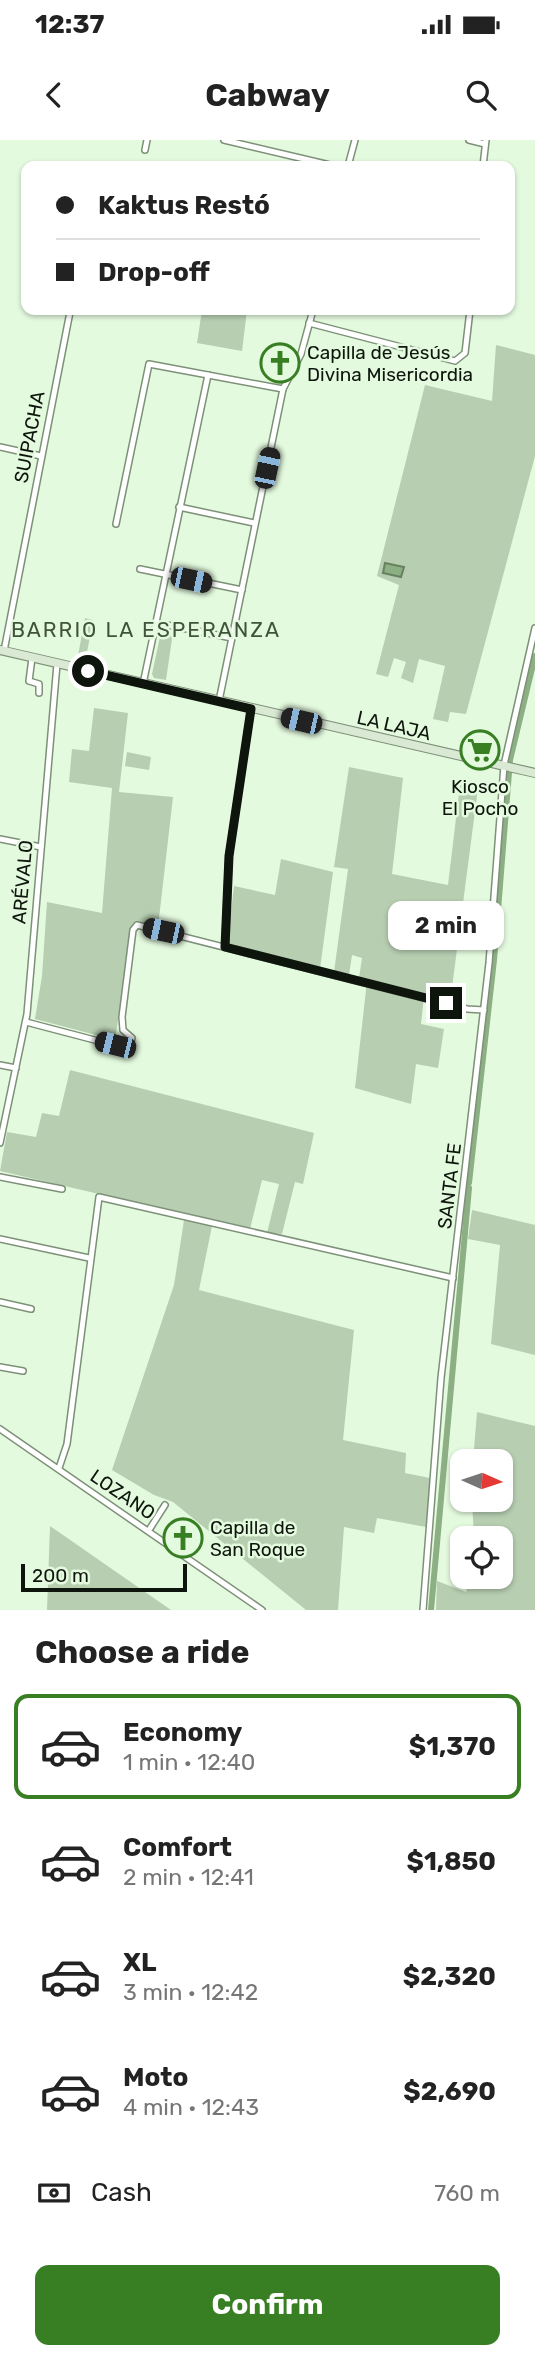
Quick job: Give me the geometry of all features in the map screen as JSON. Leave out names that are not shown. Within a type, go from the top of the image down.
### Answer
[{"type":"main road","name":"LA LAJA","points":[[2,651],[535,772]]},
{"type":"street","points":[[145,150],[147,140]]},
{"type":"street","points":[[223,140],[313,161]]},
{"type":"street","points":[[349,161],[355,140]]},
{"type":"street","points":[[469,140],[486,142],[484,161]]},
{"type":"street","name":"SUIPACHA","points":[[2,651],[69,315]]},
{"type":"street","points":[[219,701],[283,389],[301,354],[311,315]]},
{"type":"street","points":[[309,323],[455,361],[465,353],[469,315]]},
{"type":"street","points":[[116,524],[149,364],[283,389]]},
{"type":"street","points":[[143,684],[208,376]]},
{"type":"street","points":[[0,447],[41,456]]},
{"type":"street","points":[[179,507],[254,523]]},
{"type":"street","points":[[140,569],[242,590]]},
{"type":"street","points":[[157,623],[232,638]]},
{"type":"street","name":"SANTA FE","points":[[423,1610],[441,1378],[484,1010],[508,766],[535,628]]},
{"type":"street","points":[[32,658],[29,681],[39,684],[38,693]]},
{"type":"street","name":"ARÉVALO","points":[[0,1143],[26,1022],[57,664]]},
{"type":"street","points":[[225,947],[229,856],[251,709]]},
{"type":"street","points":[[0,839],[41,847]]},
{"type":"street","points":[[26,1022],[125,1048],[130,1046],[132,1038],[122,1024],[134,927],[163,931],[467,1009],[484,1010]]},
{"type":"street","points":[[0,1065],[16,1068]]},
{"type":"street","points":[[0,1177],[62,1189]]},
{"type":"street","points":[[59,1468],[67,1444],[99,1197],[453,1278]]},
{"type":"street","points":[[0,1239],[89,1258]]},
{"type":"street","points":[[0,1302],[32,1309]]},
{"type":"street","points":[[0,1367],[23,1371]]},
{"type":"street","name":"LOZANO","points":[[0,1429],[262,1610]]},
{"type":"street","points":[[149,1530],[165,1505]]},
{"type":"shaded area","points":[[201,315],[246,315],[242,351],[197,343]]},
{"type":"shaded area","points":[[496,345],[535,355],[535,456],[466,714],[450,712],[448,722],[433,719],[445,666],[419,659],[413,683],[401,678],[406,662],[394,658],[388,677],[376,674],[399,585],[377,576],[425,385],[492,401]]},
{"type":"shaded area","points":[[385,563],[404,567],[401,577],[383,573]]},
{"type":"shaded area","points":[[85,618],[93,620],[85,663],[77,661]]},
{"type":"shaded area","points":[[161,632],[173,632],[166,680],[154,678],[152,674]]},
{"type":"shaded area","points":[[94,708],[128,713],[119,792],[173,797],[158,927],[133,923],[115,1040],[35,1019],[42,976],[47,902],[102,913],[112,788],[69,782],[72,749],[89,751]]},
{"type":"shaded area","points":[[127,752],[151,757],[149,770],[125,766]]},
{"type":"shaded area","points":[[349,767],[403,778],[392,874],[448,885],[460,785],[478,788],[450,1003],[424,996],[421,1024],[444,1029],[438,1068],[416,1064],[411,1104],[355,1088],[367,981],[359,978],[362,958],[352,955],[349,975],[334,972],[348,869],[334,867]]},
{"type":"shaded area","points":[[281,859],[333,872],[320,969],[227,946],[234,886],[275,895]]},
{"type":"shaded area","points":[[70,1070],[314,1133],[303,1184],[295,1182],[282,1234],[267,1233],[279,1184],[262,1180],[250,1229],[213,1221],[199,1290],[354,1330],[343,1440],[406,1453],[405,1473],[430,1478],[426,1527],[377,1518],[374,1533],[344,1527],[338,1610],[306,1610],[173,1502],[154,1495],[112,1470],[174,1285],[185,1214],[0,1171],[7,1132],[36,1137],[42,1113],[59,1116]]},
{"type":"shaded area","points":[[472,1210],[535,1225],[535,1355],[491,1344],[500,1245],[468,1239]]},
{"type":"shaded area","points":[[477,1412],[535,1426],[535,1610],[436,1610],[437,1581],[450,1586],[450,1589],[466,1592],[467,1589],[513,1589],[513,1526],[473,1526],[473,1512],[513,1512],[513,1449],[474,1449]]},
{"type":"shaded area","points":[[50,1526],[171,1610],[47,1610]]},
{"type":"waterway","points":[[469,1183],[494,960],[510,760],[535,656]]},
{"type":"waterway","points":[[431,1610],[469,1188]]},
{"type":"place","name":"Capilla de Jesús Divina Misericordia","points":[[280,363]]},
{"type":"place","name":"Kiosco El Pocho","points":[[480,750]]},
{"type":"place","name":"Capilla de San Roque","points":[[183,1538]]},
{"type":"district","name":"BARRIO LA ESPERANZA","points":[[146,630]]},
{"type":"route","points":[[88,671],[251,709],[229,856],[225,947],[446,1003]]}]
